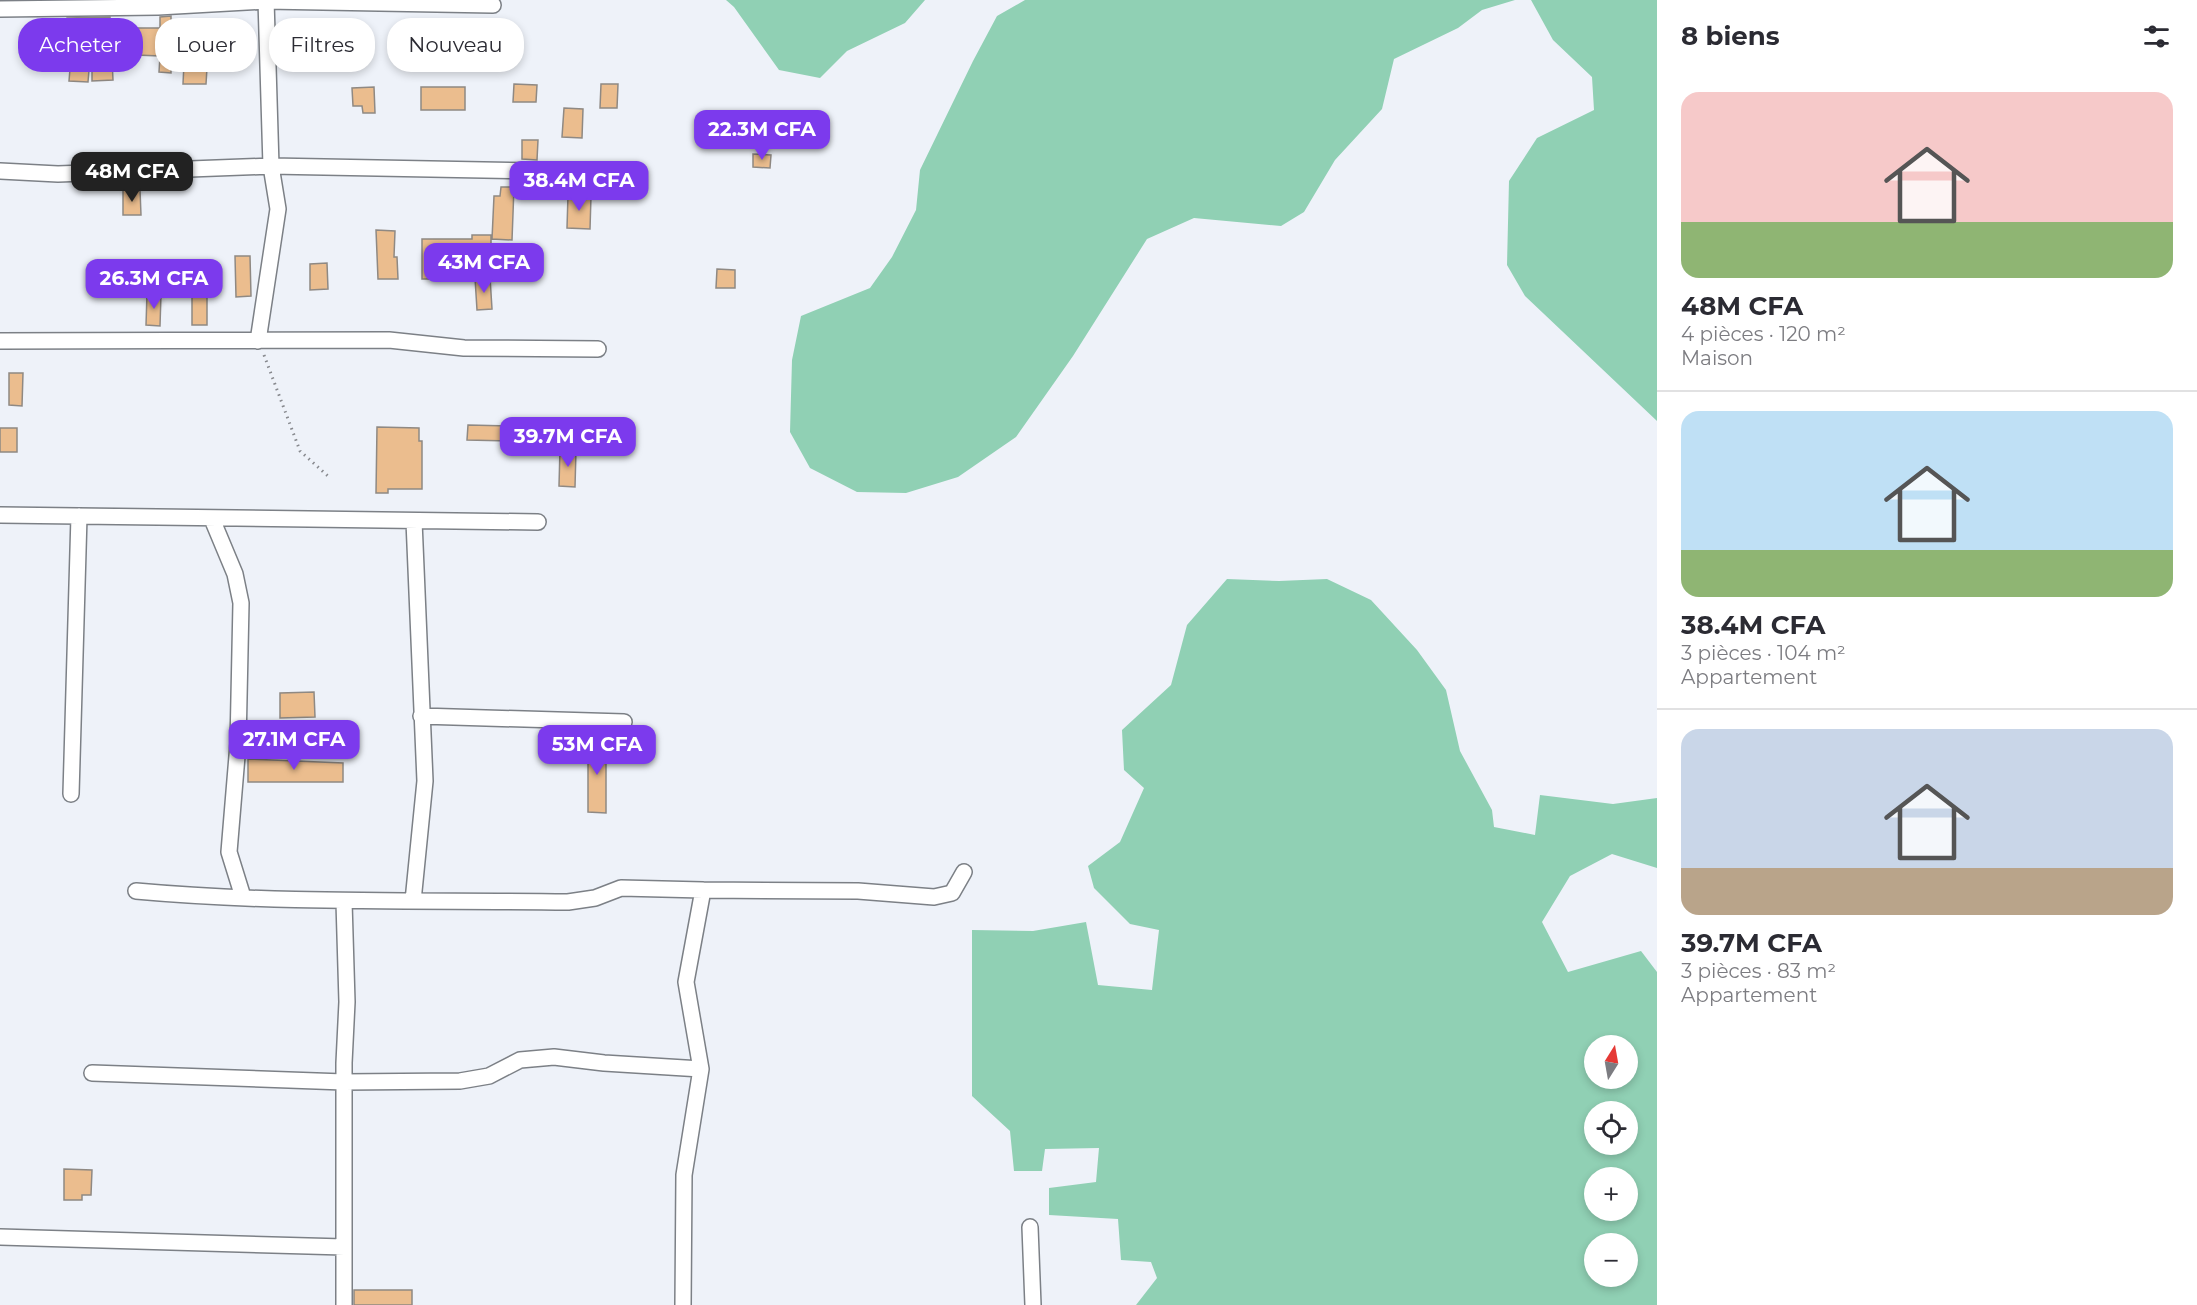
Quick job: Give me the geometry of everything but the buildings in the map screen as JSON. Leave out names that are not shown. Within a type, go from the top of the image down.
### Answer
[{"type":"street","points":[[258,341],[277,224],[278,200],[271,166],[266,0]]},
{"type":"street","points":[[0,9],[158,7],[266,0],[493,5]]},
{"type":"street","points":[[0,171],[58,174],[271,166],[594,172]]},
{"type":"street","points":[[0,341],[389,340],[464,348],[598,349]]},
{"type":"street","points":[[0,515],[538,522]]},
{"type":"street","points":[[71,794],[79,516]]},
{"type":"street","points":[[212,519],[235,574],[241,603],[238,744],[229,852],[243,897]]},
{"type":"street","points":[[413,901],[425,781],[414,521]]},
{"type":"street","points":[[421,716],[624,722]]},
{"type":"street","points":[[136,891],[208,898],[243,897],[344,902],[568,902],[595,898],[621,888],[858,891],[934,897],[952,893],[964,872]]},
{"type":"street","points":[[683,1305],[684,1175],[701,1069],[686,982],[703,890]]},
{"type":"street","points":[[344,902],[347,1002],[344,1082],[344,1305]]},
{"type":"street","points":[[92,1073],[344,1082],[460,1081],[489,1076],[520,1060],[554,1057],[604,1063],[701,1069]]},
{"type":"street","points":[[1030,1227],[1033,1305]]},
{"type":"street","points":[[0,1237],[344,1247]]},
{"type":"path","points":[[258,341],[300,451],[330,477]]},
{"type":"green space","points":[[726,0],[925,0],[905,23],[847,51],[820,78],[779,70],[734,7]]},
{"type":"green space","points":[[1025,0],[1515,0],[1482,10],[1458,28],[1394,59],[1382,109],[1335,160],[1304,212],[1281,226],[1194,218],[1147,239],[1073,356],[1016,437],[958,477],[906,493],[857,492],[810,468],[790,432],[792,360],[801,316],[870,288],[892,257],[916,210],[920,170],[973,61],[997,16]]},
{"type":"green space","points":[[1531,0],[1657,0],[1657,421],[1525,296],[1507,265],[1509,181],[1537,138],[1594,110],[1592,77],[1553,40]]},
{"type":"green space","points":[[1227,579],[1279,581],[1327,579],[1371,600],[1417,650],[1446,690],[1460,751],[1492,810],[1494,827],[1535,835],[1540,795],[1613,804],[1657,798],[1657,868],[1612,854],[1570,876],[1542,922],[1568,972],[1641,951],[1657,972],[1657,1305],[1136,1305],[1157,1278],[1151,1262],[1121,1260],[1118,1219],[1049,1215],[1049,1188],[1096,1182],[1099,1148],[1045,1149],[1042,1171],[1014,1171],[1010,1131],[972,1096],[972,930],[1033,931],[1086,922],[1098,985],[1152,990],[1159,930],[1130,924],[1094,888],[1088,866],[1120,842],[1144,788],[1124,770],[1122,730],[1171,685],[1187,625]]}]
